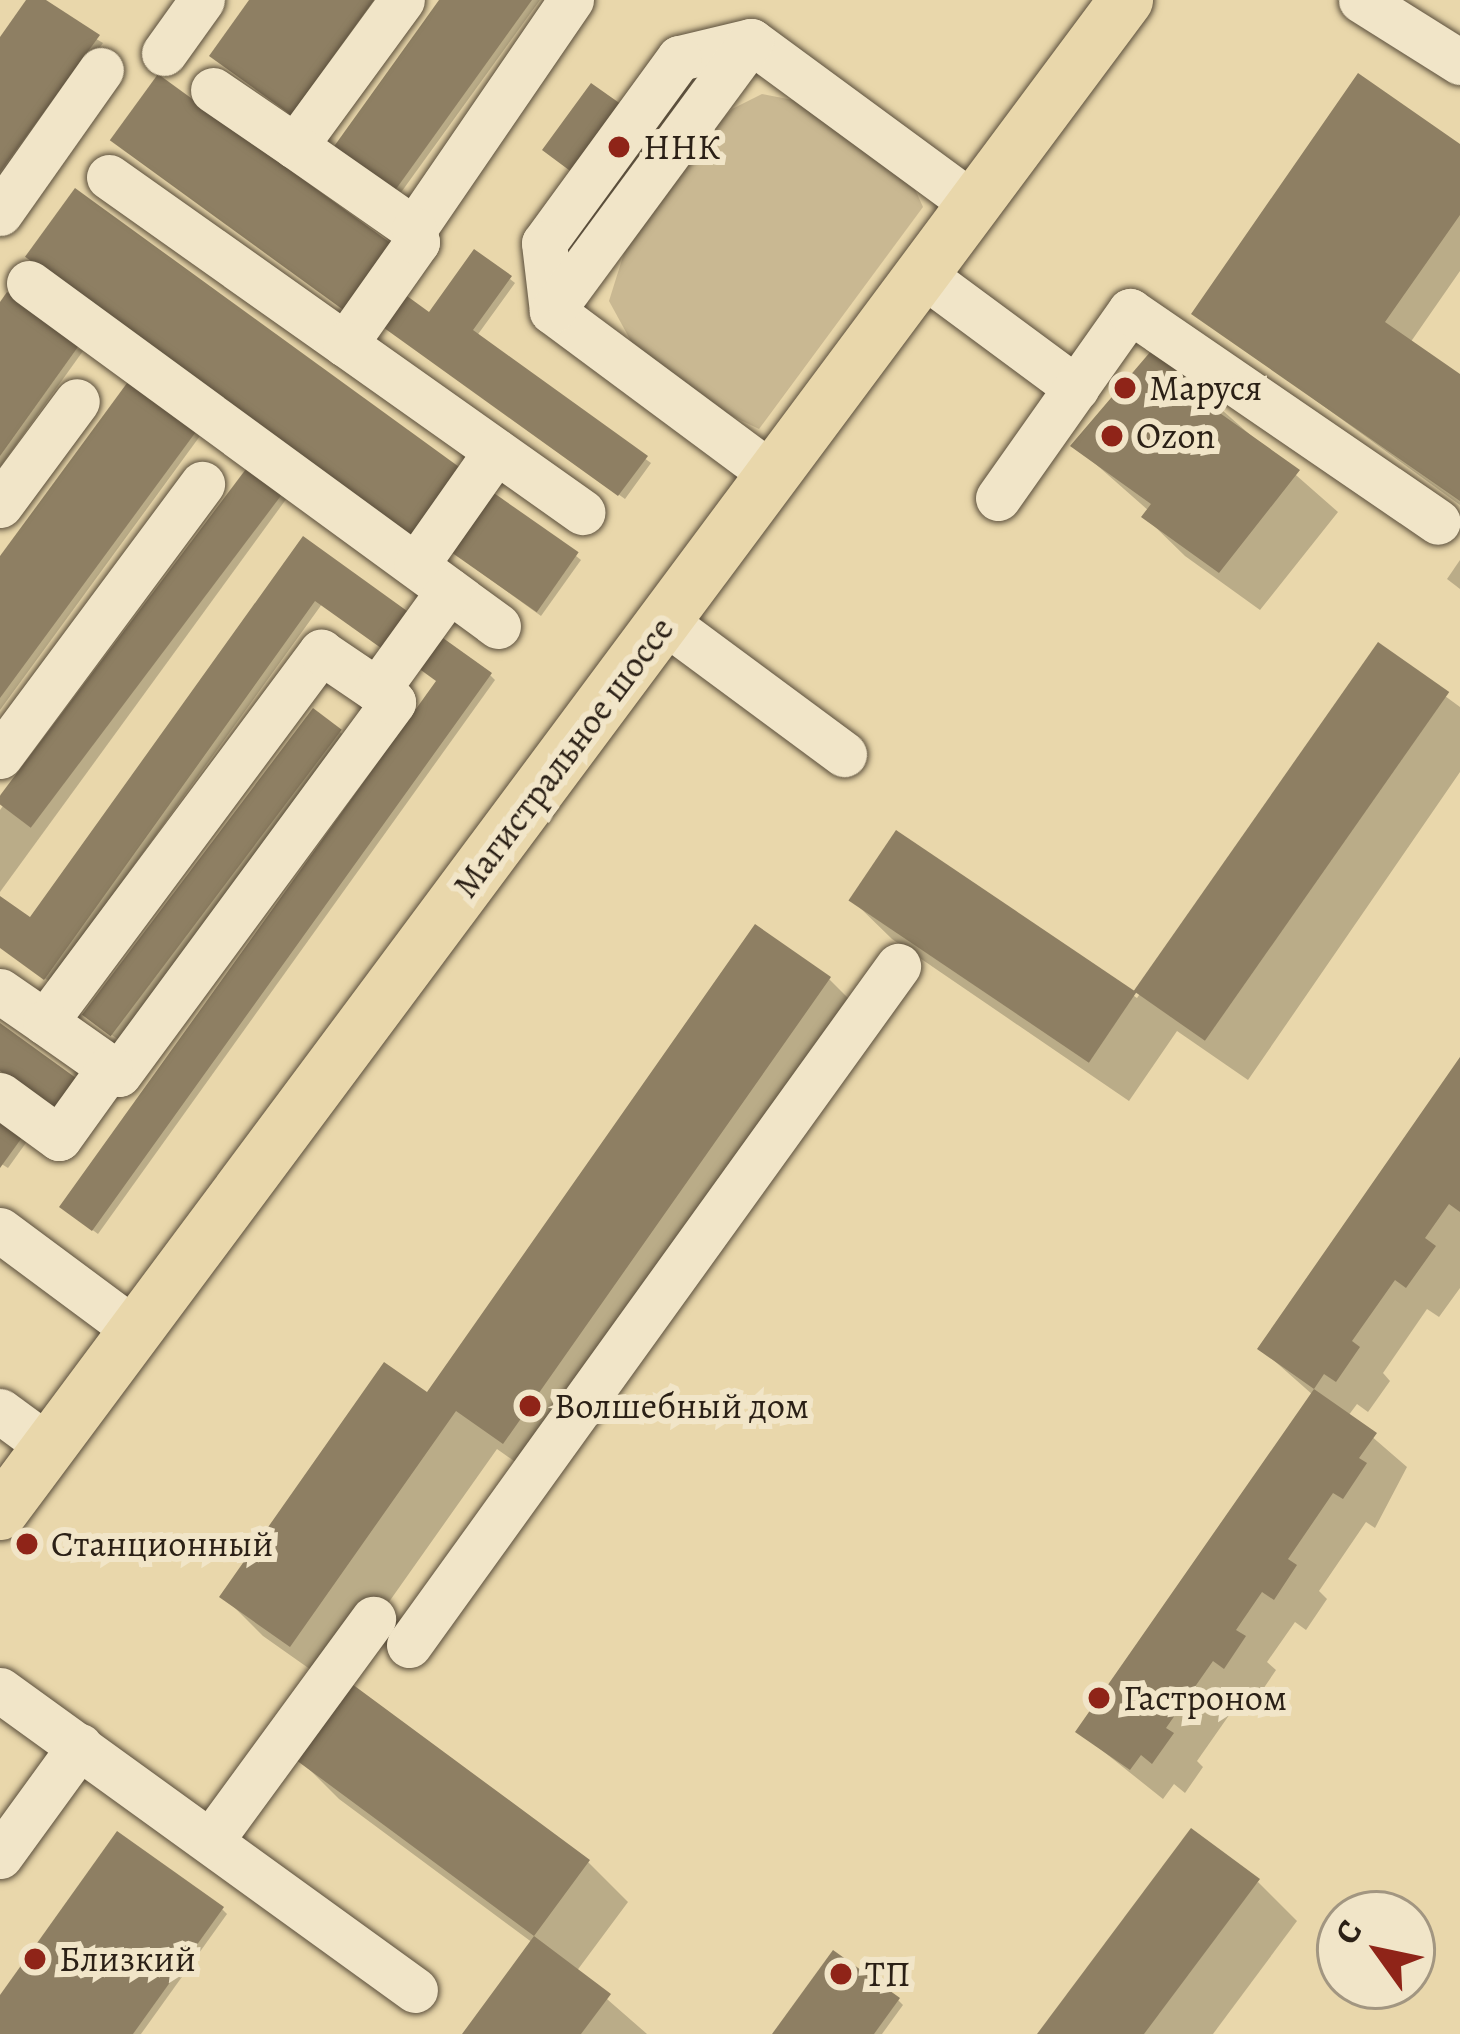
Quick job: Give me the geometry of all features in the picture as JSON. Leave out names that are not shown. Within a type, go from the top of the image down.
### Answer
[{"type":"main road","name":"Магистральное шоссе","points":[[0,1514],[1126,0]]},
{"type":"street","points":[[164,53],[202,0]]},
{"type":"street","points":[[296,146],[401,0]]},
{"type":"street","points":[[414,229],[571,0]]},
{"type":"street","points":[[1361,0],[1414,18],[1460,62]]},
{"type":"street","points":[[773,475],[551,311],[751,41],[974,206]]},
{"type":"street","points":[[0,212],[101,70]]},
{"type":"street","points":[[213,90],[414,229],[417,242],[345,344]]},
{"type":"street","points":[[109,176],[582,512]]},
{"type":"street","points":[[922,274],[1076,388]]},
{"type":"street","points":[[28,283],[498,626]]},
{"type":"street","points":[[998,498],[1130,311],[1438,522]]},
{"type":"street","points":[[0,505],[77,400]]},
{"type":"street","points":[[376,690],[496,451]]},
{"type":"street","points":[[0,756],[202,484]]},
{"type":"street","points":[[664,621],[844,754]]},
{"type":"street","points":[[0,991],[44,1022],[110,1067],[119,1074],[393,702],[321,652],[44,1022]]},
{"type":"street","points":[[409,1645],[898,966]]},
{"type":"street","points":[[0,1095],[58,1138],[110,1067]]},
{"type":"street","points":[[0,1230],[136,1330]]},
{"type":"street","points":[[0,1411],[49,1447]]},
{"type":"street","points":[[212,1839],[373,1618]]},
{"type":"street","points":[[0,1690],[415,1990]]},
{"type":"street","points":[[0,1856],[80,1746]]},
{"type":"shaded area","points":[[762,94],[798,101],[914,187],[923,207],[759,429],[689,395],[638,354],[609,301],[625,250],[701,142],[732,109]]},
{"type":"building","points":[[26,0],[46,0],[100,35],[0,172],[0,37]]},
{"type":"building","points":[[249,0],[374,0],[291,115],[209,56]]},
{"type":"building","points":[[439,0],[532,0],[391,196],[330,152]]},
{"type":"building","points":[[658,62],[697,90],[587,241],[550,214],[577,176],[542,150],[591,83],[625,107]]},
{"type":"building","points":[[1358,73],[1460,144],[1460,215],[1385,322],[1460,374],[1460,501],[1191,314]]},
{"type":"building","points":[[158,74],[395,246],[347,313],[110,140]]},
{"type":"building","points":[[75,188],[461,468],[411,537],[25,257]]},
{"type":"building","points":[[474,249],[512,276],[473,330],[648,456],[618,496],[373,320],[396,288],[429,312]]},
{"type":"building","points":[[7,292],[80,344],[0,456],[0,302]]},
{"type":"building","points":[[1151,351],[1199,386],[1193,394],[1300,470],[1219,573],[1141,517],[1151,504],[1070,446]]},
{"type":"building","points":[[130,379],[198,429],[0,698],[0,556]]},
{"type":"building","points":[[249,465],[284,491],[31,828],[0,805],[0,795]]},
{"type":"building","points":[[491,491],[579,552],[537,612],[449,551]]},
{"type":"building","points":[[303,536],[414,616],[388,653],[315,601],[44,980],[0,948],[0,896],[30,917]]},
{"type":"building","points":[[436,633],[492,673],[92,1231],[59,1207],[436,681],[414,665]]},
{"type":"building","points":[[1378,642],[1449,692],[1205,1041],[1134,991]]},
{"type":"building","points":[[313,708],[342,730],[111,1036],[82,1015]]},
{"type":"building","points":[[896,830],[1136,992],[1089,1063],[848,900]]},
{"type":"building","points":[[755,924],[831,977],[503,1444],[456,1411],[290,1647],[219,1597],[384,1362],[427,1392]]},
{"type":"building","points":[[0,1023],[76,1078],[54,1109],[0,1071]]},
{"type":"building","points":[[1460,1057],[1460,1212],[1449,1204],[1425,1238],[1436,1246],[1406,1288],[1395,1280],[1352,1341],[1360,1347],[1336,1382],[1324,1374],[1314,1389],[1257,1349]]},
{"type":"building","points":[[0,1114],[26,1132],[0,1168]]},
{"type":"building","points":[[1314,1389],[1377,1433],[1359,1458],[1367,1463],[1343,1499],[1333,1493],[1288,1559],[1297,1565],[1274,1600],[1262,1592],[1236,1630],[1246,1636],[1224,1669],[1213,1661],[1166,1728],[1174,1733],[1152,1764],[1141,1755],[1130,1770],[1075,1732]]},
{"type":"building","points":[[352,1684],[590,1860],[534,1936],[296,1760]]},
{"type":"building","points":[[1191,1828],[1260,1879],[1144,2034],[1037,2034]]},
{"type":"building","points":[[117,1831],[224,1907],[133,2034],[0,2034],[0,1995]]},
{"type":"building","points":[[534,1936],[611,1994],[581,2034],[462,2034]]},
{"type":"building","name":"ТП","points":[[833,1950],[900,1998],[874,2034],[772,2034]]},
{"type":"place","name":"ННК","points":[[619,147]]},
{"type":"place","name":"Маруся","points":[[1125,388]]},
{"type":"place","name":"Ozon","points":[[1112,436]]},
{"type":"place","name":"Волшебный дом","points":[[530,1406]]},
{"type":"place","name":"Станционный","points":[[27,1544]]},
{"type":"place","name":"Гастроном","points":[[1099,1698]]},
{"type":"place","name":"Близкий","points":[[35,1959]]},
{"type":"place","name":"ТП","points":[[841,1974]]}]
